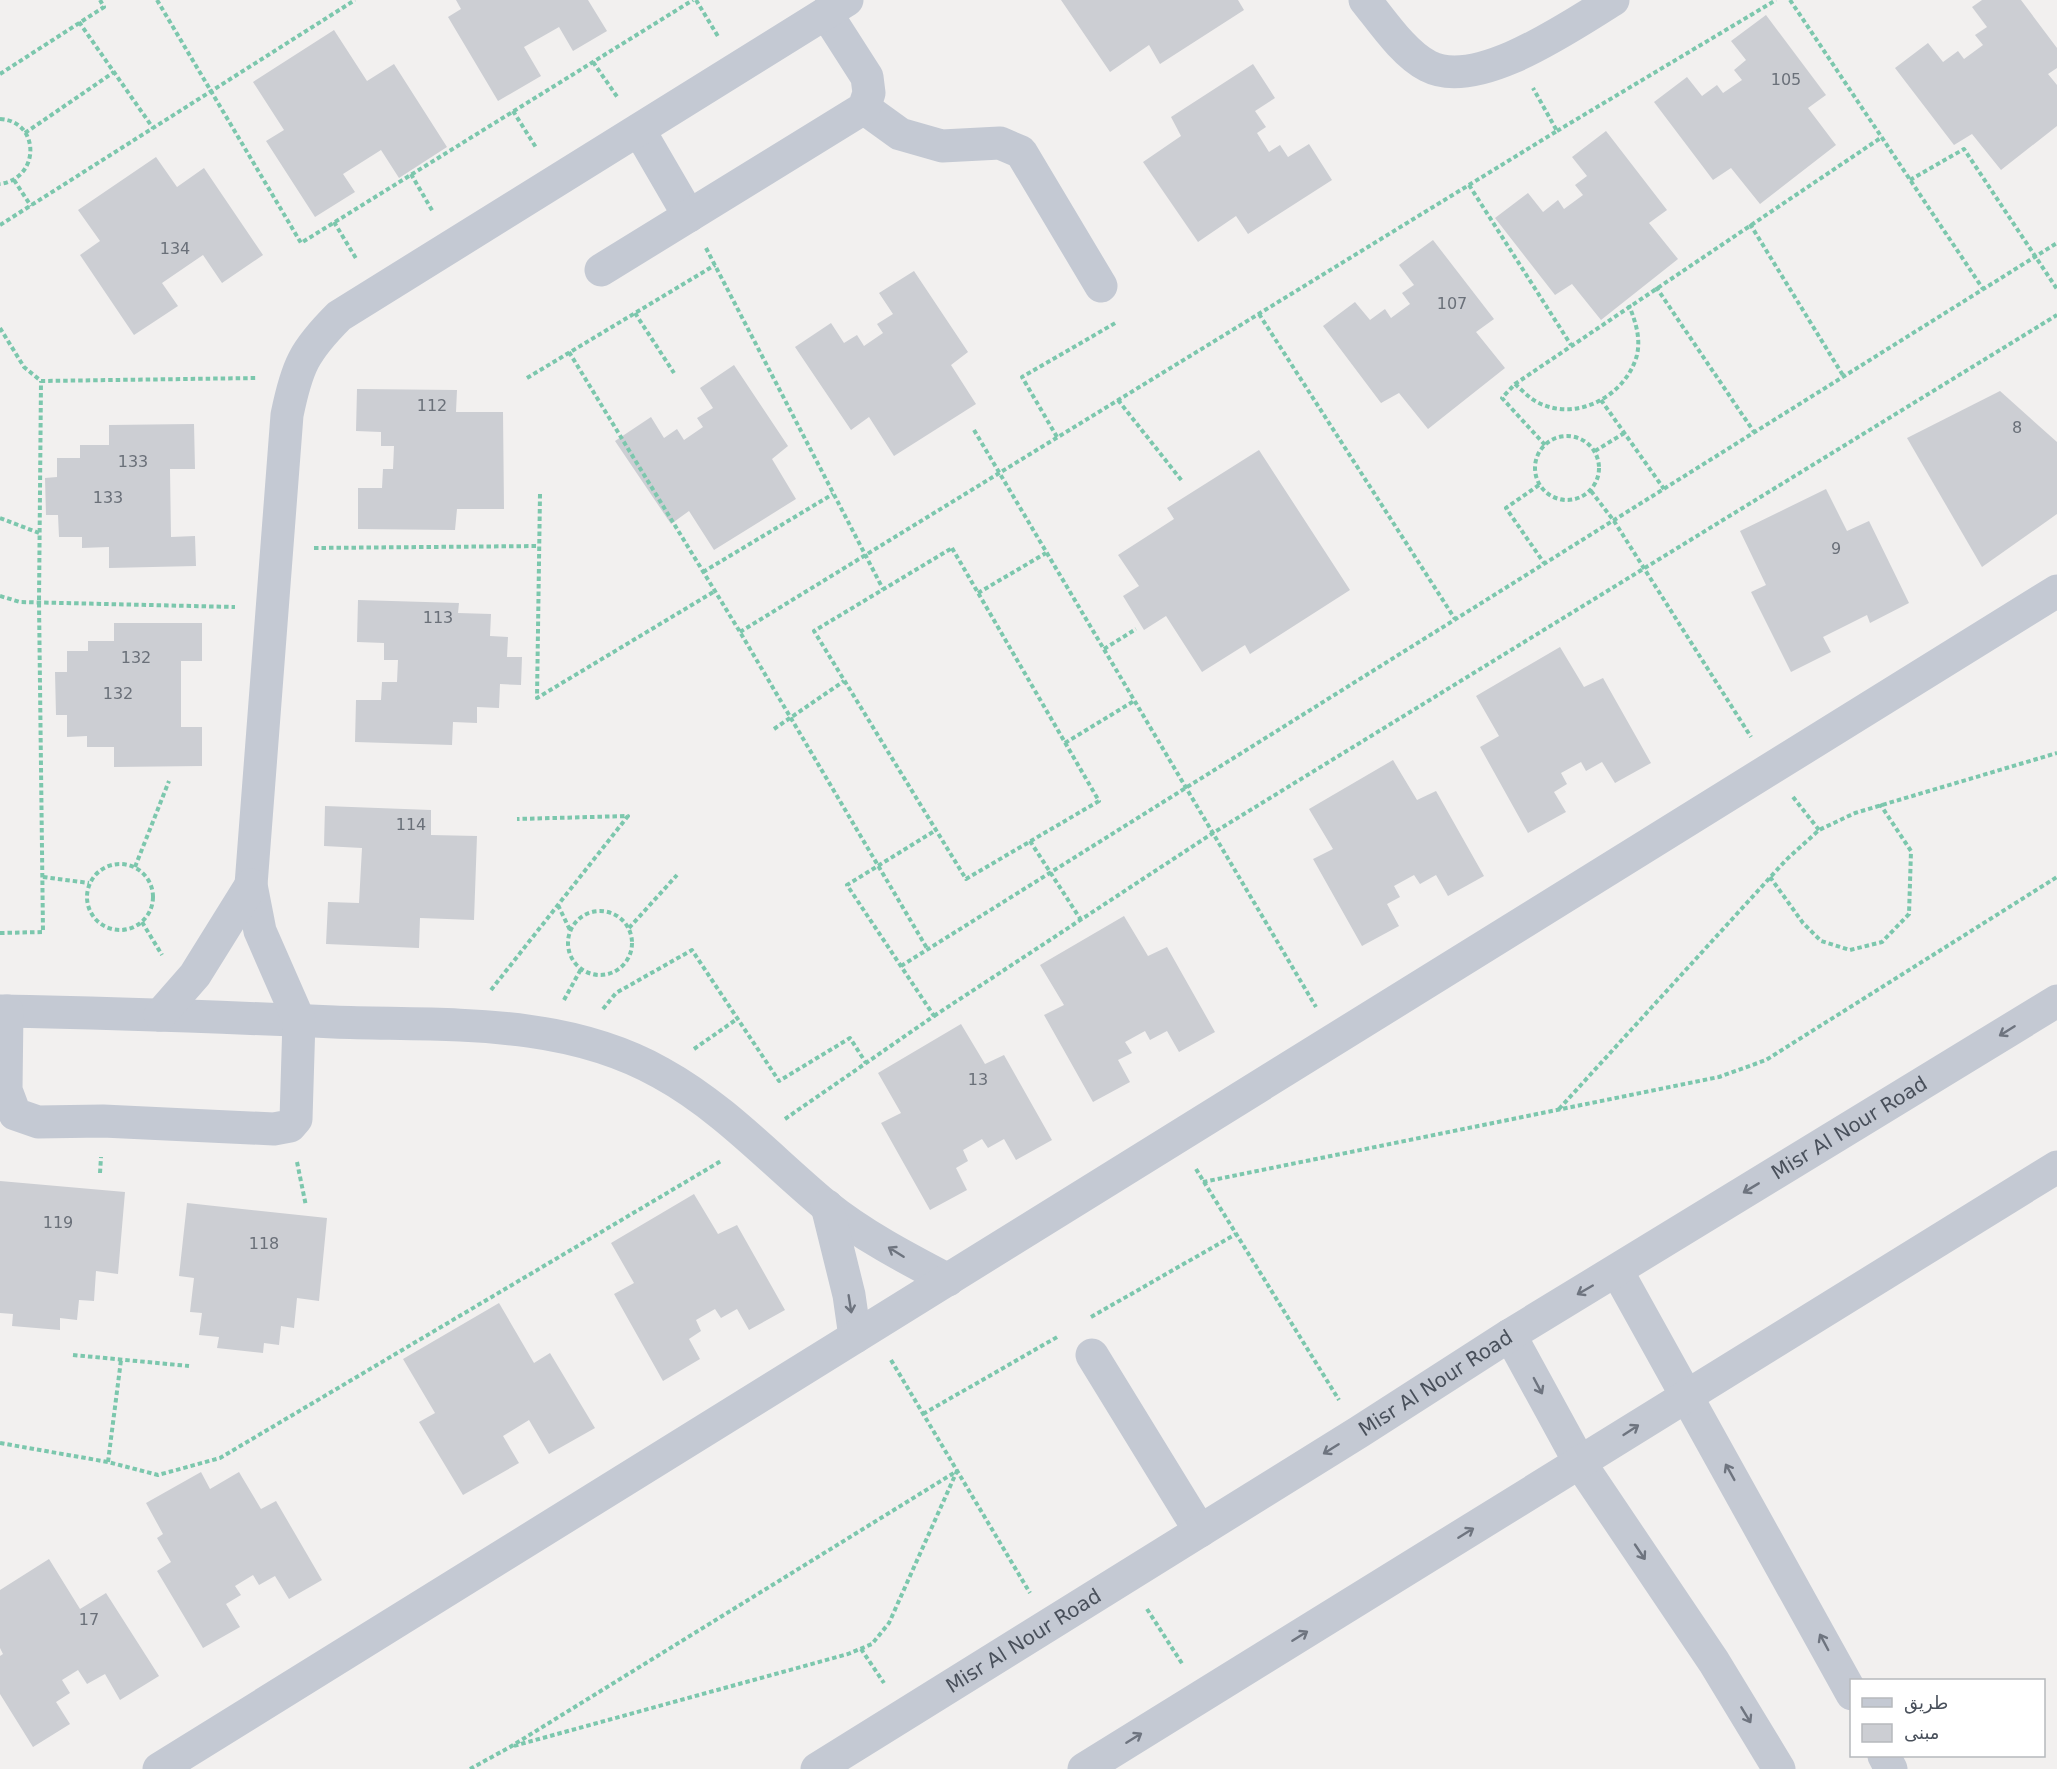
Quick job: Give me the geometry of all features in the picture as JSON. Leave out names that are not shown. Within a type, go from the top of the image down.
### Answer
[{"type":"street","points":[[1365,0],[1397,39],[1429,67],[1459,72],[1492,66],[1539,46],[1613,0]]},
{"type":"street","points":[[601,270],[864,108],[869,93],[867,77],[836,6],[339,316],[312,343],[295,377],[287,415],[251,885],[261,931],[299,1020],[296,1119],[290,1126],[274,1129],[103,1121],[38,1122],[15,1114],[6,1090],[3,1011],[299,1020],[547,1032],[620,1053],[661,1072],[710,1103],[827,1206],[907,1259],[948,1280]]},
{"type":"street","points":[[864,108],[900,134],[942,146],[1000,143],[1021,152],[1101,286]]},
{"type":"street","points":[[639,130],[689,216]]},
{"type":"street","points":[[159,1769],[2057,591]]},
{"type":"street","points":[[160,1015],[195,975],[251,885]]},
{"type":"street","name":"Misr Al Nour Road","points":[[817,1769],[1049,1625],[1125,1575],[1359,1432],[1510,1335],[1617,1272],[2057,1001]]},
{"type":"street","points":[[1084,1769],[2057,1167]]},
{"type":"street","points":[[827,1206],[849,1295],[863,1332]]},
{"type":"street","points":[[1617,1272],[1850,1692]]},
{"type":"street","points":[[1510,1335],[1580,1463],[1714,1662],[1779,1769]]},
{"type":"street","points":[[1092,1355],[1200,1531]]},
{"type":"path","points":[[0,74],[104,7],[100,0]]},
{"type":"path","points":[[157,0],[301,243],[693,0]]},
{"type":"path","points":[[0,225],[355,0]]},
{"type":"path","points":[[740,632],[1468,185],[1776,0]]},
{"type":"path","points":[[1790,0],[1983,290]]},
{"type":"path","points":[[79,22],[153,128]]},
{"type":"path","points":[[1515,56],[1557,131]]},
{"type":"path","points":[[593,62],[639,130]]},
{"type":"path","points":[[26,133],[114,72]]},
{"type":"path","points":[[513,111],[556,181]]},
{"type":"path","points":[[0,118],[16,123],[26,133],[31,145],[30,159],[24,171],[14,180],[0,184]]},
{"type":"path","points":[[1545,445],[1502,398],[1515,384],[1629,305],[1882,137]]},
{"type":"path","points":[[1910,180],[1964,149],[2057,289]]},
{"type":"path","points":[[411,174],[452,244]]},
{"type":"path","points":[[14,180],[31,206]]},
{"type":"path","points":[[1468,185],[1571,345]]},
{"type":"path","points":[[689,216],[883,589]]},
{"type":"path","points":[[334,222],[376,291]]},
{"type":"path","points":[[1750,224],[1844,377]]},
{"type":"path","points":[[901,966],[2057,243]]},
{"type":"path","points":[[527,378],[715,265]]},
{"type":"path","points":[[1057,437],[1022,377],[1121,320],[1101,286]]},
{"type":"path","points":[[1656,287],[1754,432]]},
{"type":"path","points":[[1515,384],[1537,402],[1562,409],[1587,407],[1610,396],[1627,378],[1637,354],[1638,329],[1629,305]]},
{"type":"path","points":[[635,313],[674,373]]},
{"type":"path","points":[[1258,314],[1455,619]]},
{"type":"path","points":[[0,1443],[108,1462],[158,1475],[220,1458],[753,1142],[934,1016],[1213,833],[2057,315]]},
{"type":"path","points":[[0,328],[24,367],[41,381],[295,377]]},
{"type":"path","points":[[569,352],[740,632],[928,950]]},
{"type":"path","points":[[0,933],[43,932],[39,603],[41,381]]},
{"type":"path","points":[[1118,400],[1182,481]]},
{"type":"path","points":[[1601,400],[1626,432],[1664,489]]},
{"type":"path","points":[[974,430],[1335,1040]]},
{"type":"path","points":[[1595,451],[1626,432]]},
{"type":"path","points":[[1572,436],[1586,441],[1595,451],[1600,465],[1598,479],[1591,491],[1578,499],[1563,501],[1550,495],[1539,485],[1535,471],[1537,457],[1545,445],[1557,437],[1572,436]]},
{"type":"path","points":[[1539,485],[1506,508],[1544,564]]},
{"type":"path","points":[[1591,491],[1614,521],[1771,769]]},
{"type":"path","points":[[540,494],[537,698],[715,591]]},
{"type":"path","points":[[702,572],[833,494]]},
{"type":"path","points":[[0,518],[39,533]]},
{"type":"path","points":[[277,548],[539,546]]},
{"type":"path","points":[[952,548],[1099,801],[966,879],[814,631],[883,589],[952,548]]},
{"type":"path","points":[[978,593],[1046,553]]},
{"type":"path","points":[[0,596],[20,602],[39,603],[272,609]]},
{"type":"path","points":[[1104,649],[1136,629]]},
{"type":"path","points":[[774,729],[844,681]]},
{"type":"path","points":[[1065,743],[1134,701]]},
{"type":"path","points":[[1558,1110],[1770,877],[1819,830],[1880,804],[2057,753]]},
{"type":"path","points":[[135,867],[169,781]]},
{"type":"path","points":[[1770,877],[1803,923],[1821,941],[1850,950],[1882,942],[1909,914],[1912,879],[1911,851],[1880,804]]},
{"type":"path","points":[[461,1027],[628,816],[517,819]]},
{"type":"path","points":[[934,1016],[847,885],[936,830]]},
{"type":"path","points":[[1030,841],[1081,920]]},
{"type":"path","points":[[123,863],[135,867],[146,875],[152,887],[153,899],[150,912],[142,922],[128,929],[113,930],[100,924],[90,912],[87,897],[90,883],[97,872],[109,865],[123,863]]},
{"type":"path","points":[[629,928],[677,875]]},
{"type":"path","points":[[42,877],[90,883]]},
{"type":"path","points":[[1203,1182],[1719,1077],[1766,1060],[2057,877]]},
{"type":"path","points":[[558,905],[570,930]]},
{"type":"path","points":[[607,911],[620,917],[629,928],[633,942],[630,956],[615,971],[594,975],[581,969],[571,958],[568,944],[570,930],[579,918],[592,912],[607,911]]},
{"type":"path","points":[[577,1039],[616,993],[692,950],[779,1081],[850,1038],[866,1063]]},
{"type":"path","points":[[661,1072],[737,1019]]},
{"type":"path","points":[[290,1126],[306,1206]]},
{"type":"path","points":[[1177,1138],[1359,1432]]},
{"type":"path","points":[[863,1332],[957,1471],[1049,1625]]},
{"type":"path","points":[[73,1355],[189,1366]]},
{"type":"path","points":[[108,1462],[122,1360]]},
{"type":"path","points":[[510,1747],[848,1654],[872,1644],[889,1623],[957,1471]]},
{"type":"path","points":[[470,1769],[483,1764],[957,1471]]},
{"type":"path","points":[[1125,1575],[1203,1696]]},
{"type":"path","points":[[478,1769],[483,1764]]},
{"type":"building","points":[[456,0],[588,0],[607,31],[573,51],[559,27],[524,47],[541,76],[498,101],[448,17],[461,9]]},
{"type":"building","points":[[1061,0],[1238,0],[1244,10],[1160,64],[1149,45],[1110,72]]},
{"type":"building","points":[[1982,0],[2021,0],[2057,48],[2057,68],[2048,74],[2057,85],[2057,126],[2001,170],[1972,134],[1954,145],[1895,68],[1928,43],[1943,62],[1958,51],[1964,59],[1983,45],[1975,35],[1987,27],[1972,7]]},
{"type":"building","points":[[1766,15],[1826,95],[1808,108],[1836,145],[1760,204],[1731,168],[1713,180],[1654,102],[1687,77],[1702,96],[1717,85],[1723,93],[1742,80],[1734,70],[1746,60],[1731,41]]},
{"type":"building","points":[[334,30],[367,81],[394,64],[447,147],[399,178],[381,150],[343,174],[355,192],[315,217],[266,141],[284,130],[253,82]]},
{"type":"building","points":[[1253,64],[1275,98],[1255,111],[1266,127],[1257,133],[1269,152],[1280,145],[1288,157],[1309,144],[1332,180],[1248,234],[1236,216],[1198,242],[1143,162],[1181,136],[1171,117]]},
{"type":"building","points":[[1606,131],[1667,210],[1649,223],[1678,259],[1601,320],[1572,284],[1555,295],[1495,218],[1528,193],[1543,212],[1558,200],[1564,209],[1583,195],[1575,185],[1587,176],[1572,157]]},
{"type":"building","points":[[156,157],[177,187],[204,168],[263,255],[222,283],[203,255],[162,283],[178,306],[134,335],[80,255],[100,241],[78,210]]},
{"type":"building","points":[[1433,240],[1494,319],[1476,332],[1505,368],[1428,429],[1399,393],[1381,403],[1323,326],[1355,302],[1370,320],[1385,309],[1391,318],[1410,304],[1402,293],[1414,285],[1399,265]]},
{"type":"building","points":[[914,271],[968,352],[951,365],[976,404],[894,456],[869,417],[851,430],[795,347],[831,323],[844,343],[857,335],[864,346],[883,333],[877,324],[893,314],[879,293]]},
{"type":"building","points":[[734,365],[788,446],[772,459],[796,499],[714,550],[689,511],[671,524],[615,441],[651,417],[664,438],[677,429],[684,440],[703,427],[697,418],[713,408],[700,388]]},
{"type":"building","points":[[357,389],[457,390],[456,412],[503,412],[504,509],[457,509],[455,530],[358,529],[358,488],[382,488],[383,469],[393,469],[394,446],[381,446],[381,432],[356,431]]},
{"type":"building","points":[[2000,391],[2057,442],[2057,514],[1982,567],[1907,438]]},
{"type":"building","points":[[194,424],[195,469],[170,469],[171,537],[195,536],[196,566],[109,568],[109,547],[82,548],[82,537],[59,537],[58,515],[46,515],[45,478],[57,477],[57,458],[80,458],[80,445],[109,445],[109,425]]},
{"type":"building","points":[[1259,450],[1350,590],[1250,654],[1245,645],[1202,672],[1166,616],[1144,630],[1123,596],[1139,586],[1118,555],[1174,519],[1167,508]]},
{"type":"building","points":[[1826,489],[1847,531],[1869,521],[1909,603],[1870,623],[1867,615],[1823,637],[1831,652],[1791,672],[1751,592],[1766,585],[1740,531]]},
{"type":"building","points":[[358,600],[459,603],[458,613],[491,614],[490,636],[508,637],[507,657],[522,657],[521,685],[500,684],[499,708],[477,707],[477,723],[453,722],[452,745],[355,742],[356,700],[381,700],[382,682],[397,682],[398,660],[384,660],[384,643],[357,642]]},
{"type":"building","points":[[114,623],[202,623],[202,661],[181,661],[181,727],[202,727],[202,766],[114,767],[114,747],[87,747],[87,736],[67,737],[67,715],[56,715],[55,672],[67,672],[67,651],[88,651],[88,641],[114,641]]},
{"type":"building","points":[[1560,647],[1584,687],[1603,678],[1651,763],[1615,783],[1602,762],[1586,771],[1581,762],[1561,773],[1567,784],[1554,792],[1566,812],[1528,833],[1480,747],[1499,736],[1476,696]]},
{"type":"building","points":[[1393,760],[1417,800],[1436,791],[1484,876],[1448,896],[1436,875],[1420,884],[1414,875],[1394,886],[1400,897],[1387,904],[1399,926],[1362,946],[1313,859],[1333,849],[1309,809]]},
{"type":"building","points":[[325,806],[431,810],[431,835],[477,836],[474,920],[420,918],[419,948],[326,944],[328,902],[359,903],[362,848],[324,846]]},
{"type":"building","points":[[1124,916],[1148,956],[1167,947],[1215,1032],[1179,1052],[1167,1031],[1150,1040],[1145,1031],[1125,1042],[1132,1053],[1118,1060],[1130,1082],[1093,1102],[1044,1015],[1064,1005],[1040,965]]},
{"type":"building","points":[[961,1024],[985,1064],[1004,1055],[1052,1140],[1016,1160],[1004,1139],[988,1148],[982,1139],[963,1150],[968,1161],[956,1168],[967,1190],[930,1210],[881,1123],[901,1113],[878,1073]]},
{"type":"building","points":[[0,1181],[125,1192],[118,1274],[96,1271],[94,1301],[79,1300],[77,1320],[60,1318],[60,1330],[12,1326],[13,1314],[0,1313]]},
{"type":"building","points":[[694,1194],[718,1234],[737,1225],[785,1310],[749,1330],[737,1309],[721,1318],[715,1309],[696,1320],[701,1331],[689,1339],[700,1359],[663,1381],[614,1294],[634,1283],[611,1243]]},
{"type":"building","points":[[187,1203],[327,1218],[319,1301],[297,1298],[294,1328],[281,1326],[279,1345],[264,1343],[263,1353],[217,1348],[219,1337],[199,1335],[202,1313],[190,1312],[194,1278],[179,1276]]},
{"type":"building","points":[[499,1303],[534,1363],[550,1353],[595,1428],[549,1454],[529,1420],[503,1436],[519,1463],[463,1495],[419,1422],[435,1413],[403,1359]]},
{"type":"building","points":[[201,1472],[210,1489],[239,1472],[261,1509],[276,1501],[322,1580],[289,1599],[275,1576],[259,1585],[253,1575],[235,1586],[241,1595],[226,1604],[240,1627],[203,1648],[157,1571],[171,1562],[157,1538],[163,1534],[146,1503]]},
{"type":"building","points":[[49,1559],[80,1609],[106,1593],[159,1676],[120,1700],[105,1674],[87,1684],[78,1670],[62,1680],[70,1693],[56,1702],[70,1724],[33,1747],[0,1694],[0,1656],[3,1654],[0,1648],[0,1590]]}]
